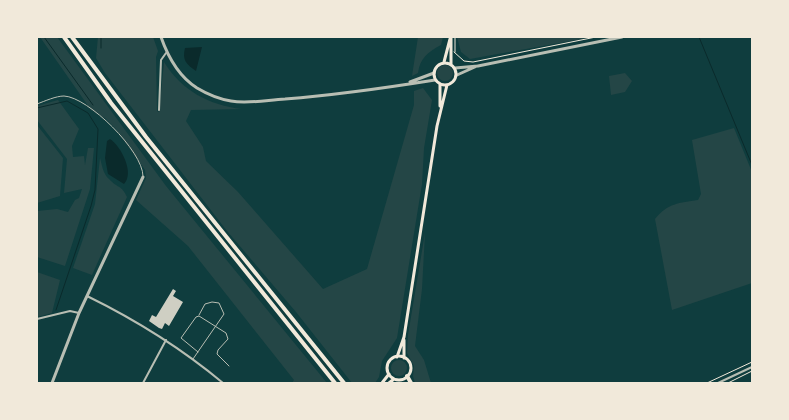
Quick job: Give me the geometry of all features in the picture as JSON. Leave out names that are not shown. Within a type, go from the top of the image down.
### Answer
[{"type":"highway","points":[[64,37],[116,109],[335,383]]},
{"type":"highway","points":[[72,37],[142,131],[344,383]]},
{"type":"highway","points":[[407,376],[411,383]]},
{"type":"main road","points":[[444,62],[451,64],[455,68],[456,75],[454,81],[447,85],[440,84],[435,80],[434,73],[437,66],[444,62],[451,37]]},
{"type":"main road","points":[[451,37],[451,64]]},
{"type":"main road","points":[[440,84],[440,110]]},
{"type":"main road","points":[[404,358],[404,337],[440,110],[447,85]]},
{"type":"main road","points":[[397,356],[404,358],[410,364],[407,376],[401,380],[394,379],[389,374],[388,365],[390,361],[397,356],[404,337]]},
{"type":"main road","points":[[382,383],[389,374]]},
{"type":"main road","points":[[389,383],[394,379]]},
{"type":"street","points":[[161,37],[166,53],[178,72],[186,80],[209,94],[231,101],[282,99],[348,93],[435,80]]},
{"type":"street","points":[[455,68],[478,66],[622,37]]},
{"type":"street","points":[[159,110],[161,60],[166,53]]},
{"type":"street","points":[[456,75],[478,66]]},
{"type":"street","points":[[404,84],[434,73]]},
{"type":"street","points":[[282,94],[282,99]]},
{"type":"street","points":[[52,383],[79,313],[143,177]]},
{"type":"street","points":[[87,296],[166,340],[193,359],[220,382]]},
{"type":"street","points":[[37,319],[70,311],[79,313]]},
{"type":"street","points":[[143,383],[166,340]]},
{"type":"street","points":[[718,383],[752,367]]},
{"type":"lane","points":[[37,104],[63,96],[72,98],[106,120],[140,161],[143,177]]},
{"type":"lane","points":[[193,359],[198,352],[216,326],[224,314],[219,303],[212,302],[205,304],[199,316],[196,317],[181,338],[198,352]]},
{"type":"lane","points":[[199,316],[216,326],[228,336],[228,339],[218,350],[218,354],[229,366]]},
{"type":"path","points":[[455,37],[455,52],[464,61],[473,62],[596,37]]},
{"type":"path","points":[[707,383],[752,362]]},
{"type":"path","points":[[728,383],[752,371]]},
{"type":"shaded area","points":[[40,37],[57,37],[166,186],[327,383],[292,383],[294,380],[188,246],[136,200],[146,178],[145,170],[115,128],[106,119],[91,110]]},
{"type":"shaded area","points":[[98,37],[153,37],[158,51],[156,57],[157,111],[159,112],[164,62],[179,81],[197,95],[218,104],[242,109],[191,110],[186,121],[203,147],[206,161],[238,192],[323,289],[367,269],[414,105],[414,91],[423,88],[432,100],[424,148],[422,184],[397,338],[382,361],[379,377],[375,383],[352,383],[296,312],[227,231],[105,73],[96,58]]},
{"type":"shaded area","points":[[418,37],[443,37],[441,45],[425,56],[418,73],[412,76]]},
{"type":"shaded area","points":[[457,37],[593,37],[470,59],[461,52]]},
{"type":"shaded area","points":[[202,47],[196,71],[185,59],[185,48]]},
{"type":"shaded area","points":[[445,65],[451,67],[453,73],[451,79],[445,81],[439,79],[437,73],[439,67]]},
{"type":"shaded area","points":[[625,73],[632,81],[625,92],[611,95],[609,76]]},
{"type":"shaded area","points":[[58,100],[79,129],[72,146],[73,157],[84,156],[85,165],[88,148],[94,148],[90,189],[65,266],[37,257],[37,211],[57,209],[68,212],[75,200],[79,198],[82,189],[64,193],[67,159],[37,120],[37,106]]},
{"type":"shaded area","points":[[37,125],[63,158],[60,196],[37,203]]},
{"type":"shaded area","points":[[734,128],[752,172],[752,283],[672,310],[655,219],[669,207],[679,203],[698,200],[701,194],[692,140]]},
{"type":"shaded area","points":[[110,139],[118,147],[125,160],[128,173],[124,184],[108,174],[105,158],[107,141]]},
{"type":"shaded area","points":[[100,158],[105,175],[123,190],[127,197],[92,275],[73,268],[95,204]]},
{"type":"shaded area","points":[[425,233],[422,289],[415,346],[424,360],[431,383],[415,383],[413,376],[414,366],[407,353],[408,335]]},
{"type":"shaded area","points":[[37,272],[60,280],[52,313],[37,317]]},
{"type":"shaded area","points":[[399,360],[405,362],[407,368],[405,374],[399,376],[393,374],[391,368],[393,362]]},
{"type":"building","points":[[173,289],[176,291],[173,296],[183,302],[169,326],[165,323],[162,329],[149,321],[152,315],[156,317]]},
{"type":"waterway","points":[[44,37],[93,105]]},
{"type":"waterway","points":[[101,37],[101,48]]},
{"type":"waterway","points":[[699,37],[752,165]]},
{"type":"waterway","points":[[37,108],[67,101],[88,113],[98,129],[95,190],[56,310]]}]
